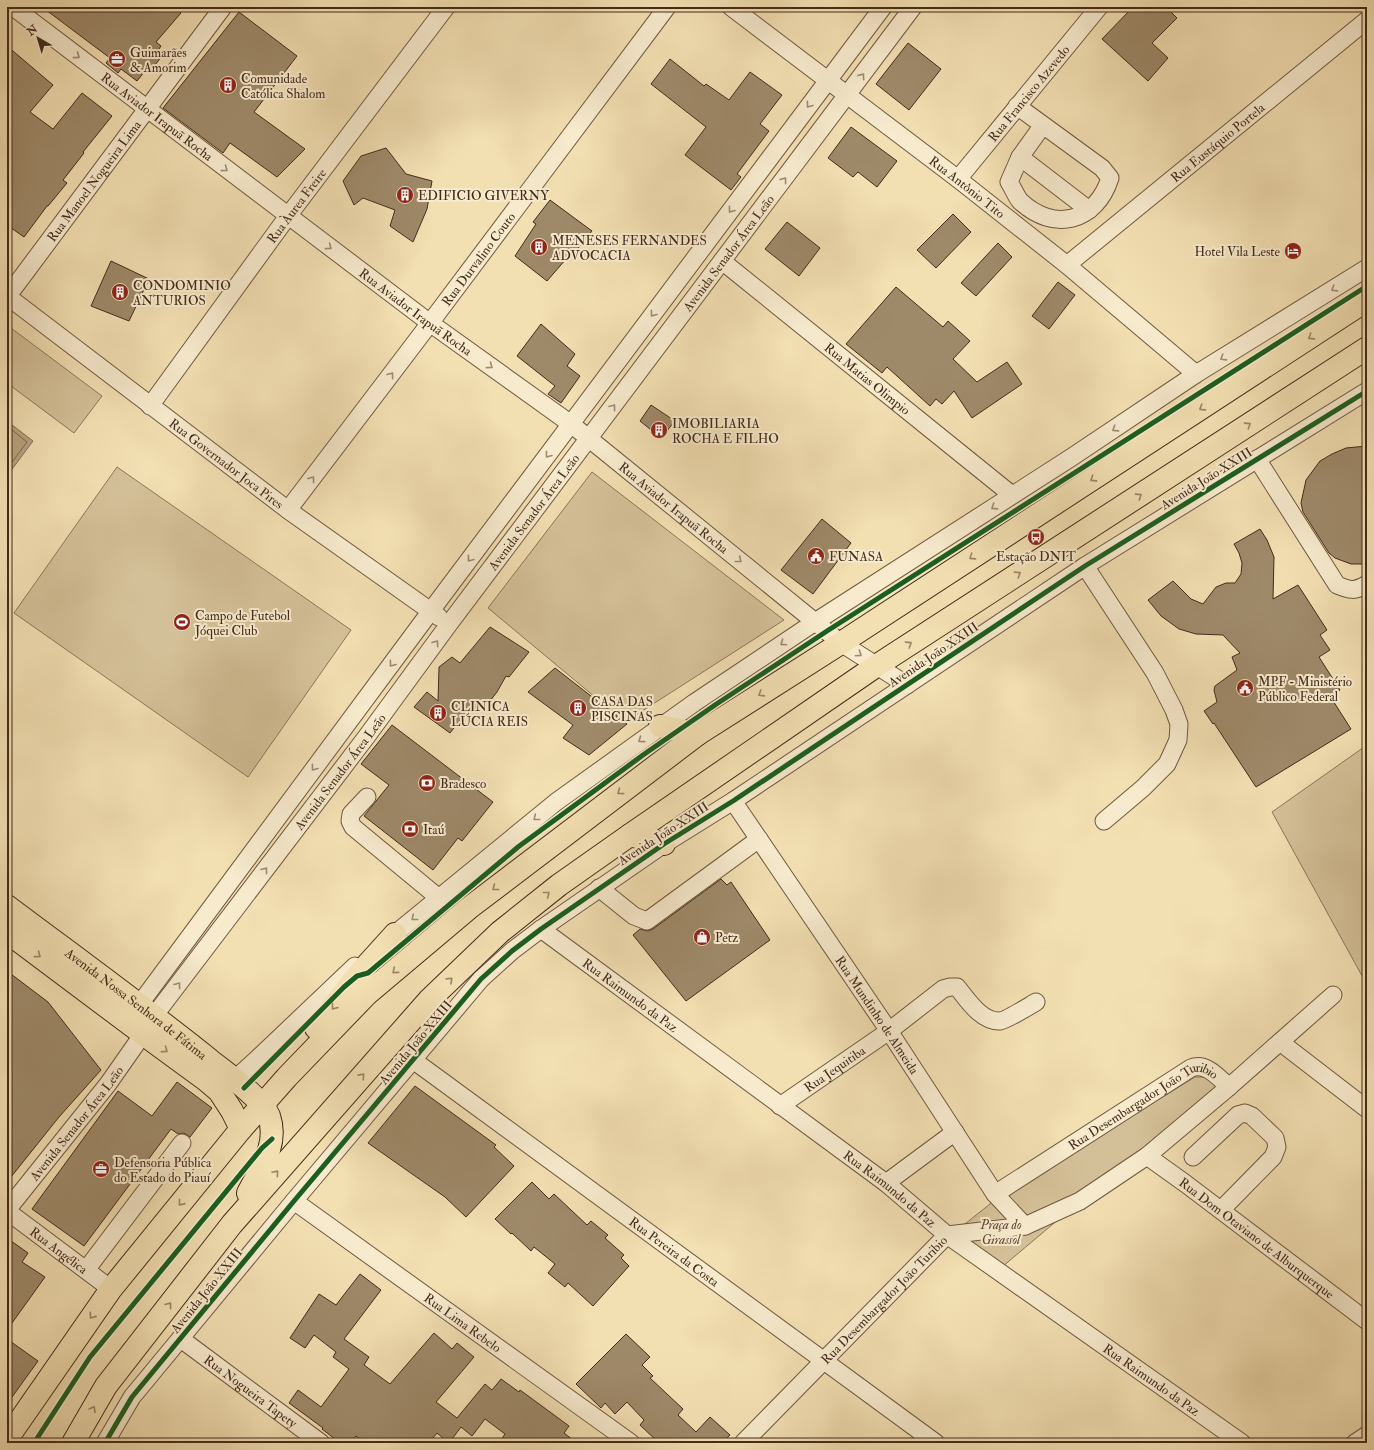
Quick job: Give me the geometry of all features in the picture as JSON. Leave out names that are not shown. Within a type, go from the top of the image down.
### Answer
[{"type":"main road","points":[[7,1438],[112,1289],[241,1129],[367,994],[463,913],[698,734],[841,643],[1367,300]]},
{"type":"main road","name":"Avenida João XXIII","points":[[73,1443],[106,1386],[232,1224],[429,1000],[500,932],[560,885],[630,835],[876,666],[1367,348]]},
{"type":"main road","points":[[660,726],[698,734]]},
{"type":"main road","points":[[630,835],[664,844]]},
{"type":"main road","name":"Avenida Nossa Senhora de Fátima","points":[[7,906],[147,1010],[234,1080],[262,1105]]},
{"type":"main road","name":"Avenida Nossa Senhora de Fátima","points":[[7,932],[206,1080],[219,1091],[232,1111],[241,1129]]},
{"type":"main road","points":[[288,1077],[295,1055],[300,1048],[357,976],[395,934]]},
{"type":"main road","points":[[232,1224],[267,1156],[272,1139],[269,1117],[262,1105]]},
{"type":"street","name":"Rua Aviador Irapuã Rocha","points":[[13,7],[430,323],[571,424],[841,643],[907,685]]},
{"type":"street","name":"Rua Manoel Nogueira Lima","points":[[7,297],[222,7]]},
{"type":"street","name":"Rua Àurea Freire","points":[[150,406],[288,216],[446,7]]},
{"type":"street","name":"Rua Durvalino Couto","points":[[288,510],[667,7]]},
{"type":"street","name":"Rua Antônio Tito","points":[[731,7],[958,178],[1067,264],[1196,374]]},
{"type":"street","name":"Avenida Senador Área Leão","points":[[147,1010],[233,878],[430,612],[883,7]]},
{"type":"street","name":"Avenida Senador Área Leão","points":[[147,1010],[249,890],[367,736],[449,624],[848,96],[913,7]]},
{"type":"street","name":"Rua Francisco Azevedo","points":[[958,178],[1099,7]]},
{"type":"street","name":"Rua Eustáquio Portela","points":[[1067,264],[1367,20]]},
{"type":"street","points":[[1017,106],[1102,168],[1110,178],[1106,190],[1090,210],[1070,219],[1054,220],[1040,215],[1020,200],[1009,182],[1020,157],[1043,125]]},
{"type":"street","points":[[1020,157],[1090,210]]},
{"type":"street","name":"Rua Matias Olimpio","points":[[722,261],[1012,495]]},
{"type":"street","points":[[234,1080],[357,964],[556,802],[660,726],[815,622],[1196,374],[1367,268]]},
{"type":"street","name":"Rua Governador Joca Pires","points":[[7,297],[288,510],[449,624]]},
{"type":"street","name":"Avenida João XXIII","points":[[105,1443],[132,1397],[294,1201],[481,980],[512,951],[599,888],[664,844],[733,801],[1086,566],[1367,391]]},
{"type":"street","points":[[1257,459],[1337,585],[1350,590],[1367,584]]},
{"type":"street","points":[[1086,566],[1155,673],[1174,710],[1179,724],[1178,740],[1167,764],[1104,821]]},
{"type":"street","points":[[348,723],[367,736]]},
{"type":"street","points":[[367,797],[351,814],[350,820],[353,827],[439,898]]},
{"type":"street","name":"Rua Mundinho de Almeida","points":[[733,801],[889,1031],[995,1194],[1025,1226]]},
{"type":"street","points":[[282,812],[299,825]]},
{"type":"street","points":[[599,888],[634,916],[647,921],[759,839]]},
{"type":"street","points":[[233,878],[249,890]]},
{"type":"street","name":"Rua Raimundo da Paz","points":[[541,929],[886,1183],[947,1235],[1242,1443]]},
{"type":"street","name":"Rua Jequitiba","points":[[780,1106],[889,1031],[943,989],[950,986],[957,987],[978,1011],[991,1020],[1001,1021],[1036,1002]]},
{"type":"street","name":"Rua Desembargador João Turibio","points":[[743,1443],[947,1235],[1025,1226],[1080,1202],[1147,1156],[1229,1087],[1332,995]]},
{"type":"street","name":"Avenida Senador Área Leão","points":[[7,1211],[108,1084],[143,1034]]},
{"type":"street","points":[[1280,1042],[1367,1109]]},
{"type":"street","name":"Rua Pereira da Costa","points":[[413,1060],[936,1443]]},
{"type":"street","name":"Rua Desembargador João Turibio","points":[[995,1194],[1191,1068],[1202,1066],[1207,1068],[1229,1087]]},
{"type":"street","points":[[1193,1157],[1238,1114],[1245,1113],[1252,1116],[1275,1138],[1277,1147],[1273,1157],[1221,1210]]},
{"type":"street","points":[[886,1183],[955,1132]]},
{"type":"street","points":[[86,1270],[182,1143]]},
{"type":"street","name":"Rua Dom Otaviano de Alburquerque","points":[[1147,1156],[1367,1321]]},
{"type":"street","name":"Rua Lima Rebelo","points":[[294,1201],[631,1443]]},
{"type":"street","name":"Rua Angélica","points":[[7,1211],[112,1289]]},
{"type":"street","name":"Rua Nogueira Tapety","points":[[181,1339],[321,1443]]},
{"type":"street","points":[[1355,1443],[1367,1435]]},
{"type":"green space","points":[[7,325],[102,396],[74,433],[7,383]]},
{"type":"green space","name":"Campo de Futebol Jóquei Club","points":[[117,467],[351,630],[248,777],[14,613]]},
{"type":"green space","points":[[592,472],[784,620],[625,722],[488,608]]},
{"type":"green space","points":[[1367,745],[1367,985],[1272,812]]},
{"type":"green space","name":"Praça do Girassol","points":[[1195,1077],[1208,1077],[1218,1085],[1002,1267],[956,1231],[990,1204]]},
{"type":"water","points":[[7,421],[33,441],[7,476]]},
{"type":"building","points":[[42,7],[174,7],[181,13],[156,42],[161,46],[157,52],[162,56],[148,74],[145,71],[137,81],[121,69],[118,73],[106,63],[110,58]]},
{"type":"building","points":[[1133,7],[1166,7],[1177,18],[1152,43],[1168,58],[1148,81],[1102,39]]},
{"type":"building","name":"Comunidade Católica Shalom","points":[[239,12],[297,56],[254,112],[305,149],[277,177],[230,143],[223,153],[163,108]]},
{"type":"building","points":[[908,43],[941,69],[909,110],[876,84]]},
{"type":"building","points":[[7,46],[53,85],[30,112],[53,129],[82,93],[112,116],[63,180],[67,183],[47,206],[24,237],[7,225]]},
{"type":"building","points":[[670,59],[704,86],[706,84],[729,100],[750,72],[782,95],[760,124],[769,131],[737,174],[741,177],[731,190],[685,155],[706,127],[651,84]]},
{"type":"building","points":[[851,127],[897,161],[877,187],[858,172],[853,177],[828,158]]},
{"type":"building","name":"EDIFICIO GIVERNY","points":[[386,148],[406,174],[432,181],[427,209],[413,242],[390,226],[395,210],[363,198],[354,205],[343,181],[361,156]]},
{"type":"building","points":[[550,200],[592,231],[575,252],[573,251],[547,281],[515,256],[536,224],[533,222]]},
{"type":"building","points":[[953,214],[971,232],[936,268],[917,250]]},
{"type":"building","points":[[787,222],[820,248],[799,276],[765,249]]},
{"type":"building","points":[[998,243],[1012,257],[976,296],[961,283]]},
{"type":"building","name":"CONDOMINIO ANTURIOS","points":[[111,261],[149,279],[129,321],[91,306]]},
{"type":"building","points":[[1058,282],[1075,295],[1049,329],[1032,316]]},
{"type":"building","points":[[896,287],[943,327],[948,321],[970,341],[953,359],[977,382],[1007,362],[1022,384],[972,418],[954,391],[942,404],[936,399],[930,406],[887,367],[882,373],[846,344]]},
{"type":"building","points":[[541,324],[575,354],[567,366],[580,376],[561,403],[548,394],[555,386],[517,356]]},
{"type":"building","name":"IMOBILIARIA ROCHA E FILHO","points":[[651,405],[675,421],[661,438],[640,421]]},
{"type":"building","points":[[1367,446],[1367,564],[1351,564],[1335,558],[1329,553],[1303,512],[1301,503],[1306,480],[1320,461],[1346,448]]},
{"type":"building","name":"FUNASA","points":[[822,519],[851,543],[813,594],[781,570]]},
{"type":"building","points":[[1260,529],[1267,540],[1274,557],[1273,599],[1298,585],[1327,630],[1320,635],[1330,650],[1319,657],[1340,690],[1330,696],[1351,729],[1256,787],[1214,723],[1213,724],[1204,711],[1217,702],[1214,690],[1215,686],[1237,670],[1232,657],[1240,653],[1223,635],[1196,634],[1179,629],[1161,616],[1148,600],[1173,581],[1191,599],[1203,604],[1216,587],[1226,583],[1235,583],[1241,574],[1242,563],[1234,544]]},
{"type":"building","points":[[490,627],[529,652],[509,677],[506,676],[497,692],[486,706],[478,709],[472,705],[450,733],[414,707],[427,692],[438,701],[439,667],[452,657],[460,663]]},
{"type":"building","name":"CASA DAS PISCINAS","points":[[555,668],[627,724],[589,755],[563,738],[573,725],[528,692]]},
{"type":"building","name":"Bradesco","points":[[392,725],[493,802],[462,841],[458,838],[433,870],[364,816],[389,785],[361,764]]},
{"type":"building","name":"Petz","points":[[721,879],[727,885],[731,882],[770,940],[686,1001],[633,935],[640,929],[648,931],[653,929]]},
{"type":"building","points":[[7,971],[48,1002],[101,1070],[59,1117],[7,1182]]},
{"type":"building","name":"Defensoria Pública do Estado do Piauí","points":[[177,1082],[212,1108],[190,1137],[184,1133],[178,1134],[171,1129],[84,1246],[32,1209],[118,1091],[152,1116]]},
{"type":"building","points":[[415,1086],[496,1145],[494,1147],[514,1166],[466,1217],[445,1197],[368,1143]]},
{"type":"building","points":[[532,1182],[549,1199],[554,1194],[587,1225],[591,1221],[608,1235],[605,1238],[624,1255],[621,1258],[629,1266],[593,1306],[568,1283],[565,1287],[548,1273],[555,1264],[534,1247],[531,1251],[495,1219]]},
{"type":"building","points":[[7,1238],[28,1253],[22,1262],[45,1277],[7,1330]]},
{"type":"building","points":[[360,1274],[381,1290],[344,1339],[369,1357],[364,1365],[390,1384],[434,1333],[452,1349],[457,1343],[474,1357],[436,1402],[457,1418],[485,1384],[492,1390],[501,1379],[519,1392],[520,1390],[569,1426],[564,1433],[577,1443],[499,1443],[505,1434],[485,1419],[472,1436],[461,1427],[449,1443],[437,1433],[429,1443],[366,1443],[356,1436],[351,1443],[340,1443],[322,1429],[323,1428],[289,1403],[298,1390],[321,1407],[349,1369],[333,1357],[336,1352],[314,1335],[305,1348],[290,1338],[319,1294],[336,1305]]},
{"type":"building","points":[[626,1334],[650,1357],[642,1365],[653,1376],[650,1378],[683,1409],[678,1415],[696,1432],[710,1417],[730,1435],[722,1443],[659,1443],[640,1425],[644,1420],[627,1402],[615,1414],[605,1403],[601,1408],[576,1384]]},
{"type":"building","points":[[7,1339],[38,1361],[7,1404]]},
{"type":"cycle path","points":[[244,1088],[344,987],[357,976],[368,973],[518,847],[643,755],[715,705],[827,631],[1367,286]]},
{"type":"cycle path","points":[[105,1443],[132,1397],[294,1201],[481,979],[512,951],[541,929],[664,844],[733,801],[1085,566],[1367,391]]},
{"type":"cycle path","points":[[34,1443],[90,1357],[262,1148],[272,1139]]},
{"type":"place","name":"Guimarães & Amorim","points":[[117,59]]},
{"type":"place","name":"Comunidade Católica Shalom","points":[[228,85]]},
{"type":"place","name":"EDIFICIO GIVERNY","points":[[405,195]]},
{"type":"place","name":"MENESES FERNANDES ADVOCACIA","points":[[539,247]]},
{"type":"place","name":"Hotel Vila Leste","points":[[1293,251]]},
{"type":"place","name":"CONDOMINIO ANTURIOS","points":[[120,292]]},
{"type":"place","name":"IMOBILIARIA ROCHA E FILHO","points":[[659,430]]},
{"type":"place","name":"Estação DNIT","points":[[1036,537]]},
{"type":"place","name":"FUNASA","points":[[816,556]]},
{"type":"place","name":"Campo de Futebol Jóquei Club","points":[[182,622]]},
{"type":"place","name":"MPF - Ministério Público Federal","points":[[1245,688]]},
{"type":"place","name":"CASA DAS PISCINAS","points":[[578,708]]},
{"type":"place","name":"CLINICA LÚCIA REIS","points":[[438,713]]},
{"type":"place","name":"Bradesco","points":[[427,783]]},
{"type":"place","name":"Itaú","points":[[410,829]]},
{"type":"place","name":"Petz","points":[[702,937]]},
{"type":"place","name":"Defensoria Pública do Estado do Piauí","points":[[101,1169]]}]
